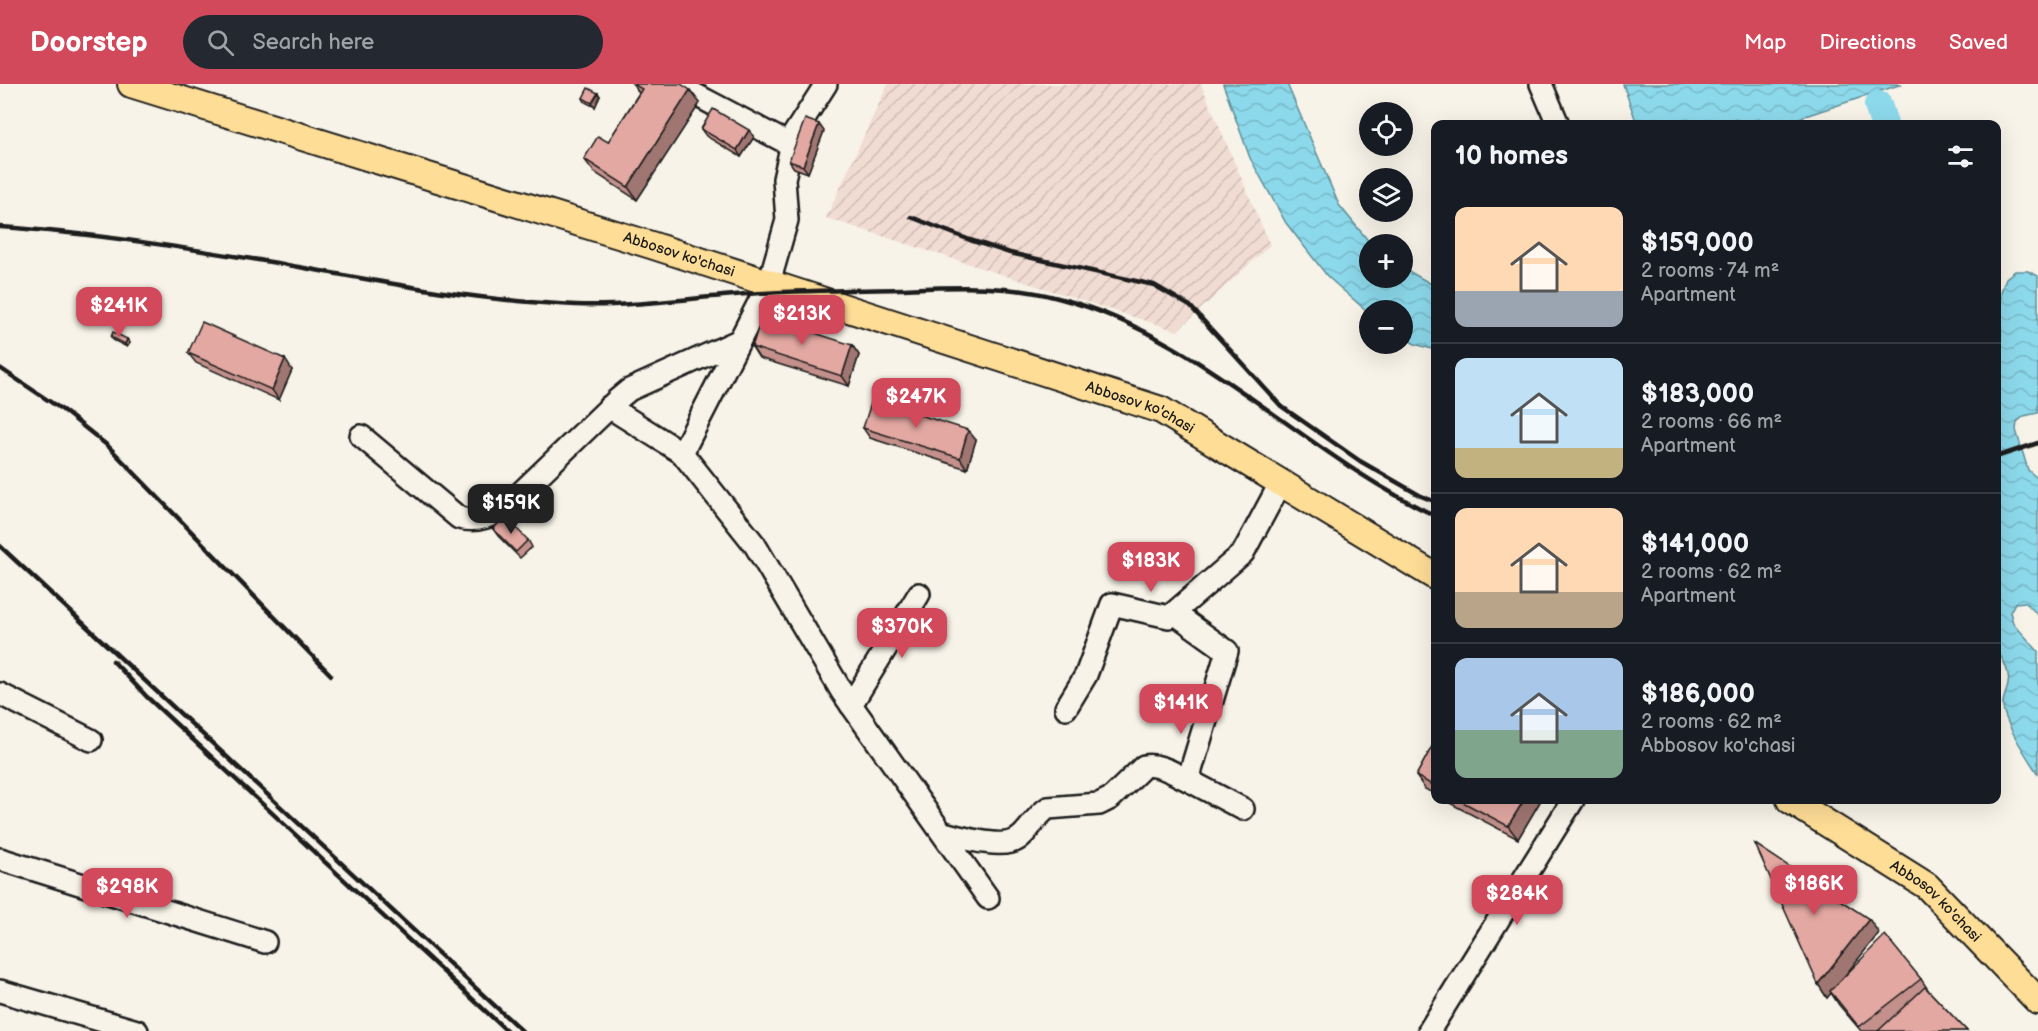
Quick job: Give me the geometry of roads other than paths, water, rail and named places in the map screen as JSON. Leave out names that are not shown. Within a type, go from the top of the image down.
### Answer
[{"type":"main road","name":"Abbosov ko'chasi","points":[[131,84],[769,283],[1161,410],[1431,574]]},
{"type":"main road","name":"Abbosov ko'chasi","points":[[1796,804],[1927,886],[2038,1001]]},
{"type":"street","points":[[675,84],[791,145]]},
{"type":"street","points":[[682,453],[769,283],[787,220],[784,179],[794,134],[826,84]]},
{"type":"street","points":[[1541,84],[1556,120]]},
{"type":"street","points":[[361,436],[459,518],[480,520],[493,516],[508,505],[629,390],[740,340]]},
{"type":"street","points":[[609,407],[682,453],[755,545],[852,705],[988,898]]},
{"type":"street","points":[[1066,708],[1086,675],[1112,604],[1169,617],[1243,553],[1281,482]]},
{"type":"street","points":[[852,705],[919,594]]},
{"type":"street","points":[[1174,613],[1227,651],[1188,780]]},
{"type":"street","points":[[0,694],[91,740]]},
{"type":"street","points":[[943,833],[980,842],[1010,843],[1019,839],[1048,808],[1099,804],[1111,798],[1144,766],[1150,765],[1188,780],[1243,809]]},
{"type":"street","points":[[1429,1031],[1571,804]]},
{"type":"street","points":[[0,859],[266,942]]},
{"type":"street","points":[[0,991],[137,1031]]},
{"type":"water","points":[[1223,84],[1287,84],[1339,205],[1363,234],[1359,234],[1359,288],[1413,288],[1413,274],[1431,284],[1431,349],[1413,343],[1413,300],[1359,300],[1359,304],[1328,277],[1286,223],[1250,158]]},
{"type":"water","points":[[1623,84],[1902,84],[1793,120],[1636,120]]},
{"type":"water","points":[[2015,271],[2028,271],[2038,276],[2038,413],[2024,416],[2017,422],[2016,430],[2028,470],[2038,479],[2038,615],[2025,602],[2015,603],[2010,612],[2013,623],[2038,651],[2038,774],[2008,723],[2003,707],[2009,679],[2001,656],[2001,292],[2006,278]]},
{"type":"waterway","points":[[1878,105],[1883,120]]},
{"type":"railway","points":[[911,217],[1010,253],[1154,285],[1190,306],[1281,406],[1360,461],[1431,500]]},
{"type":"railway","points":[[0,227],[139,242],[426,289],[538,303],[600,305],[741,294],[940,288],[1000,288],[1039,294],[1110,315],[1159,339],[1206,367],[1341,461],[1388,491],[1431,513]]},
{"type":"railway","points":[[0,368],[64,411],[108,446],[331,675]]},
{"type":"railway","points":[[2001,455],[2038,443]]},
{"type":"railway","points":[[0,546],[522,1031]]},
{"type":"railway","points":[[113,661],[147,697],[507,1031]]}]
